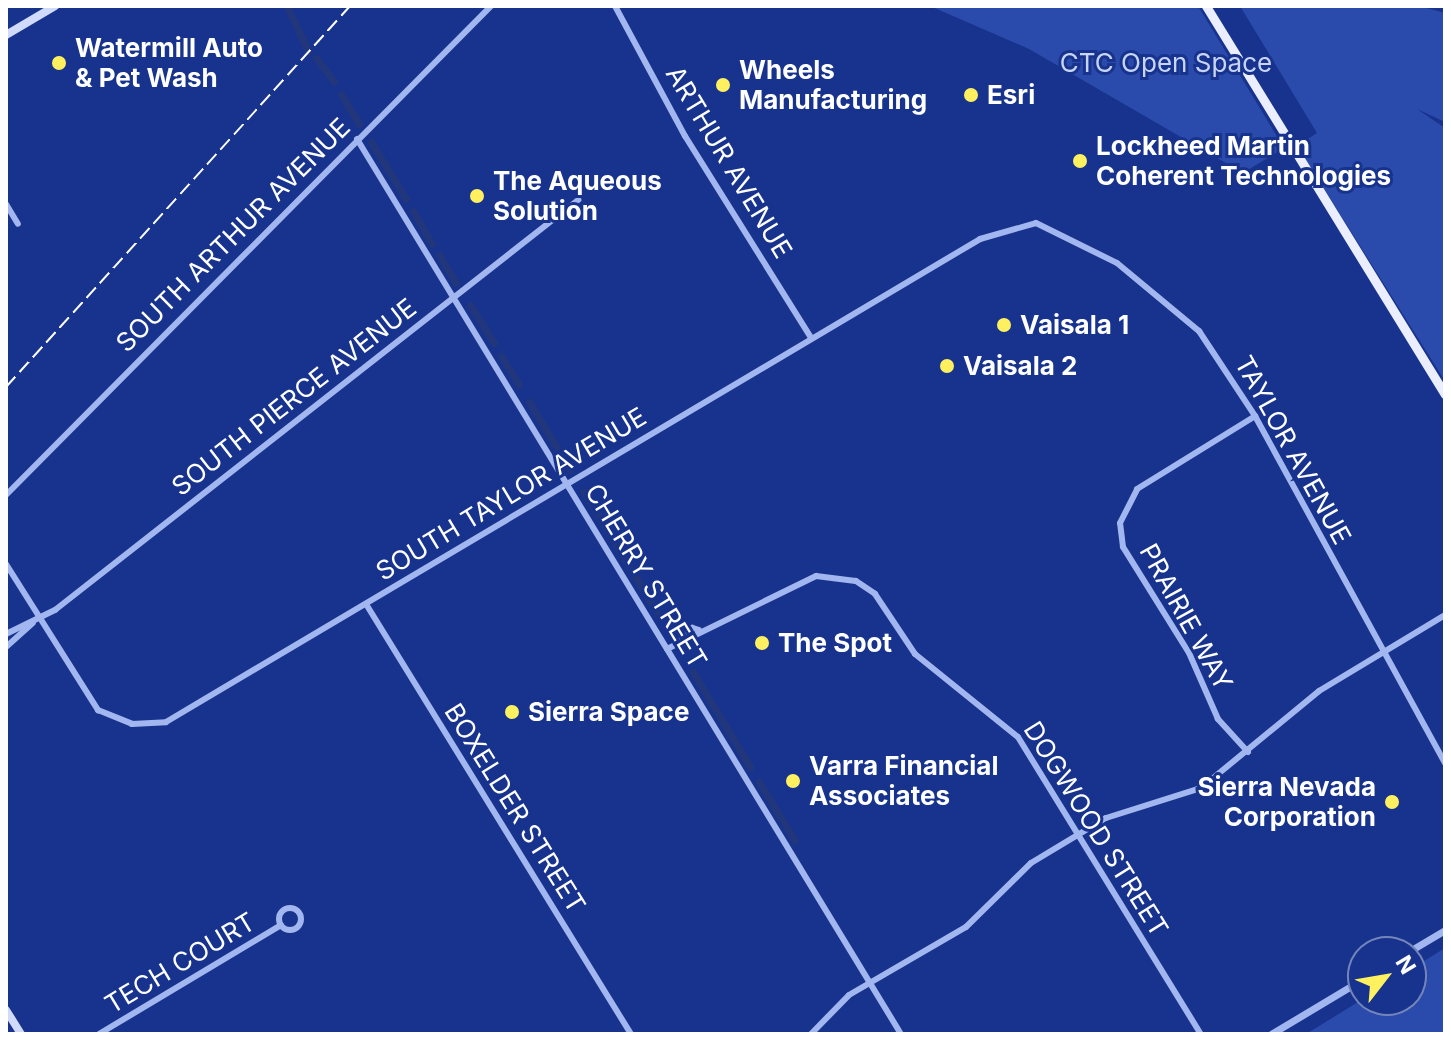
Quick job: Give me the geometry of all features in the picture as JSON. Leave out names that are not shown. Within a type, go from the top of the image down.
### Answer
[{"type":"main road","points":[[6,35],[55,6]]},
{"type":"main road","points":[[1206,6],[1445,394]]},
{"type":"main road","points":[[6,1010],[21,1034]]},
{"type":"street","name":"SOUTH ARTHUR AVENUE","points":[[6,495],[491,6]]},
{"type":"street","name":"ARTHUR AVENUE","points":[[615,6],[685,136],[811,338]]},
{"type":"street","name":"CHERRY STREET","points":[[357,139],[901,1034]]},
{"type":"street","name":"SOUTH PIERCE AVENUE","points":[[6,647],[578,200]]},
{"type":"street","points":[[6,204],[18,224]]},
{"type":"street","name":"SOUTH TAYLOR AVENUE","points":[[36,621],[98,710],[147,726],[174,718],[992,232],[1036,223]]},
{"type":"street","name":"TAYLOR AVENUE","points":[[1036,223],[1096,250],[1170,301],[1199,331],[1255,416],[1381,654],[1445,763]]},
{"type":"street","name":"PRAIRIE WAY","points":[[1248,752],[1218,719],[1189,653],[1123,547],[1120,523],[1137,489],[1255,416]]},
{"type":"street","points":[[6,564],[36,621]]},
{"type":"street","name":"DOGWOOD STREET","points":[[667,649],[678,643],[692,628],[699,630],[799,581],[856,581],[875,594],[915,654],[1013,731],[1201,1034]]},
{"type":"street","name":"BOXELDER STREET","points":[[366,604],[631,1034]]},
{"type":"street","points":[[811,1034],[869,982],[966,927],[1026,866],[1106,818],[1195,791],[1248,752],[1303,703],[1445,615]]},
{"type":"street","name":"SOUTH PIERCE AVENUE","points":[[6,634],[36,621]]},
{"type":"street","name":"TECH COURT","points":[[99,1034],[281,925]]},
{"type":"street","points":[[1427,941],[1445,930]]},
{"type":"street","points":[[1271,1034],[1347,989]]},
{"type":"green space","name":"CTC Open Space","points":[[930,6],[1198,6],[1284,148],[1243,173],[1029,49]]},
{"type":"green space","points":[[1240,6],[1419,6],[1445,13],[1445,122],[1417,109],[1445,128],[1445,381],[1297,146],[1317,133]]},
{"type":"green space","points":[[1445,948],[1445,1034],[1306,1034],[1347,1009],[1347,1016],[1427,1016],[1427,959]]},
{"type":"waterway","points":[[287,6],[308,51]]},
{"type":"waterway","points":[[316,58],[334,82]]},
{"type":"waterway","points":[[341,94],[359,124]]},
{"type":"waterway","points":[[371,142],[406,199]]},
{"type":"waterway","points":[[413,211],[432,244]]},
{"type":"waterway","points":[[439,255],[456,283]]},
{"type":"waterway","points":[[470,305],[494,343]]},
{"type":"waterway","points":[[501,356],[519,385]]},
{"type":"waterway","points":[[529,402],[570,469]]},
{"type":"waterway","points":[[584,492],[658,614]]},
{"type":"waterway","points":[[693,672],[750,767]]},
{"type":"waterway","points":[[759,782],[795,841]]},
{"type":"railway","points":[[6,387],[350,6]]},
{"type":"place","name":"Watermill Auto & Pet Wash","points":[[59,63]]},
{"type":"place","name":"Wheels Manufacturing","points":[[723,85]]},
{"type":"place","name":"Esri","points":[[971,95]]},
{"type":"place","name":"Lockheed Martin Coherent Technologies","points":[[1080,161]]},
{"type":"place","name":"The Aqueous Solution","points":[[477,196]]},
{"type":"place","name":"Vaisala 1","points":[[1004,325]]},
{"type":"place","name":"Vaisala 2","points":[[947,366]]},
{"type":"place","name":"The Spot","points":[[762,643]]},
{"type":"place","name":"Sierra Space","points":[[512,712]]},
{"type":"place","name":"Varra Financial Associates","points":[[793,781]]},
{"type":"place","name":"Sierra Nevada Corporation","points":[[1392,802]]}]
